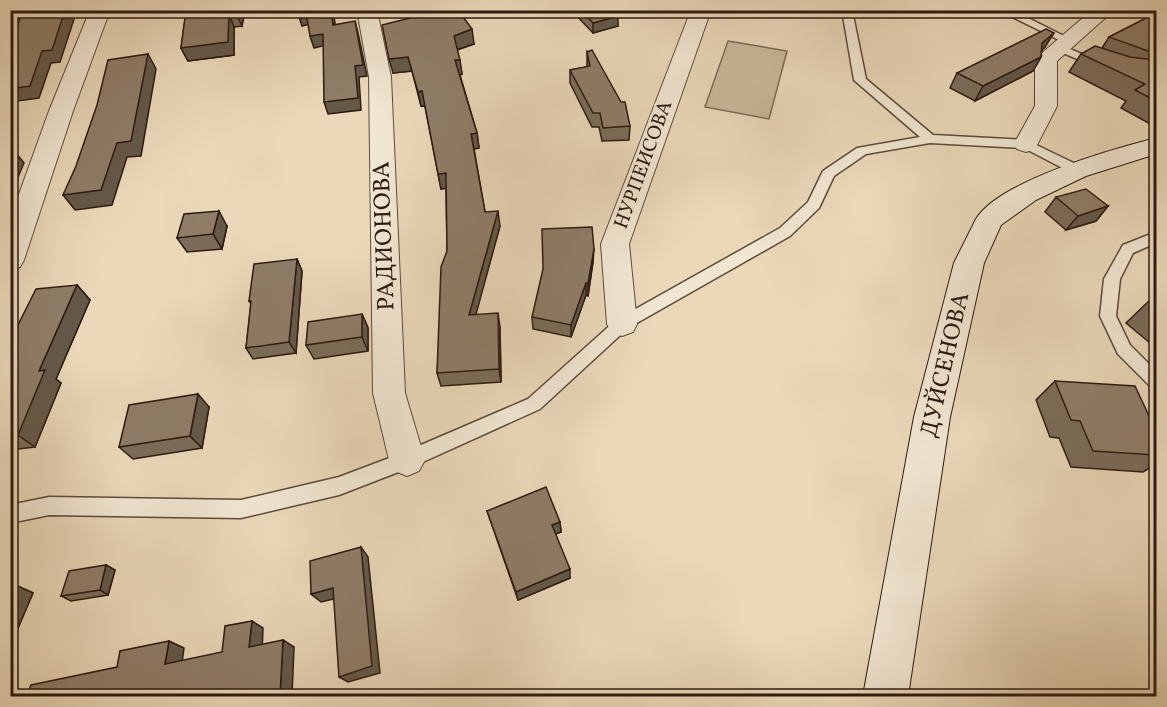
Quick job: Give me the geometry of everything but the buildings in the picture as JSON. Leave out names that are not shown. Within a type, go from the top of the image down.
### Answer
[{"type":"main road","name":"ДУЙСЕНОВА","points":[[885,696],[932,417],[969,262],[990,219],[1026,194],[1077,170],[1156,146]]},
{"type":"street","points":[[10,260],[61,111],[100,10]]},
{"type":"street","name":"РАДИОНОВА","points":[[367,10],[380,77],[389,393],[407,460]]},
{"type":"street","name":"НУРПЕИСОВА","points":[[622,324],[615,244],[701,10]]},
{"type":"street","points":[[1026,144],[1046,106],[1046,59],[1106,10]]},
{"type":"lane","points":[[847,10],[860,80],[930,139]]},
{"type":"lane","points":[[1003,10],[1115,70]]},
{"type":"lane","points":[[10,514],[49,506],[241,509],[339,486],[407,460],[534,404],[622,324],[785,232],[814,205],[828,174],[862,151],[930,139],[1026,144],[1077,170]]},
{"type":"lane","points":[[1156,237],[1128,249],[1112,279],[1108,316],[1124,349],[1156,381]]},
{"type":"shaded area","points":[[728,41],[787,51],[769,119],[705,107]]}]
